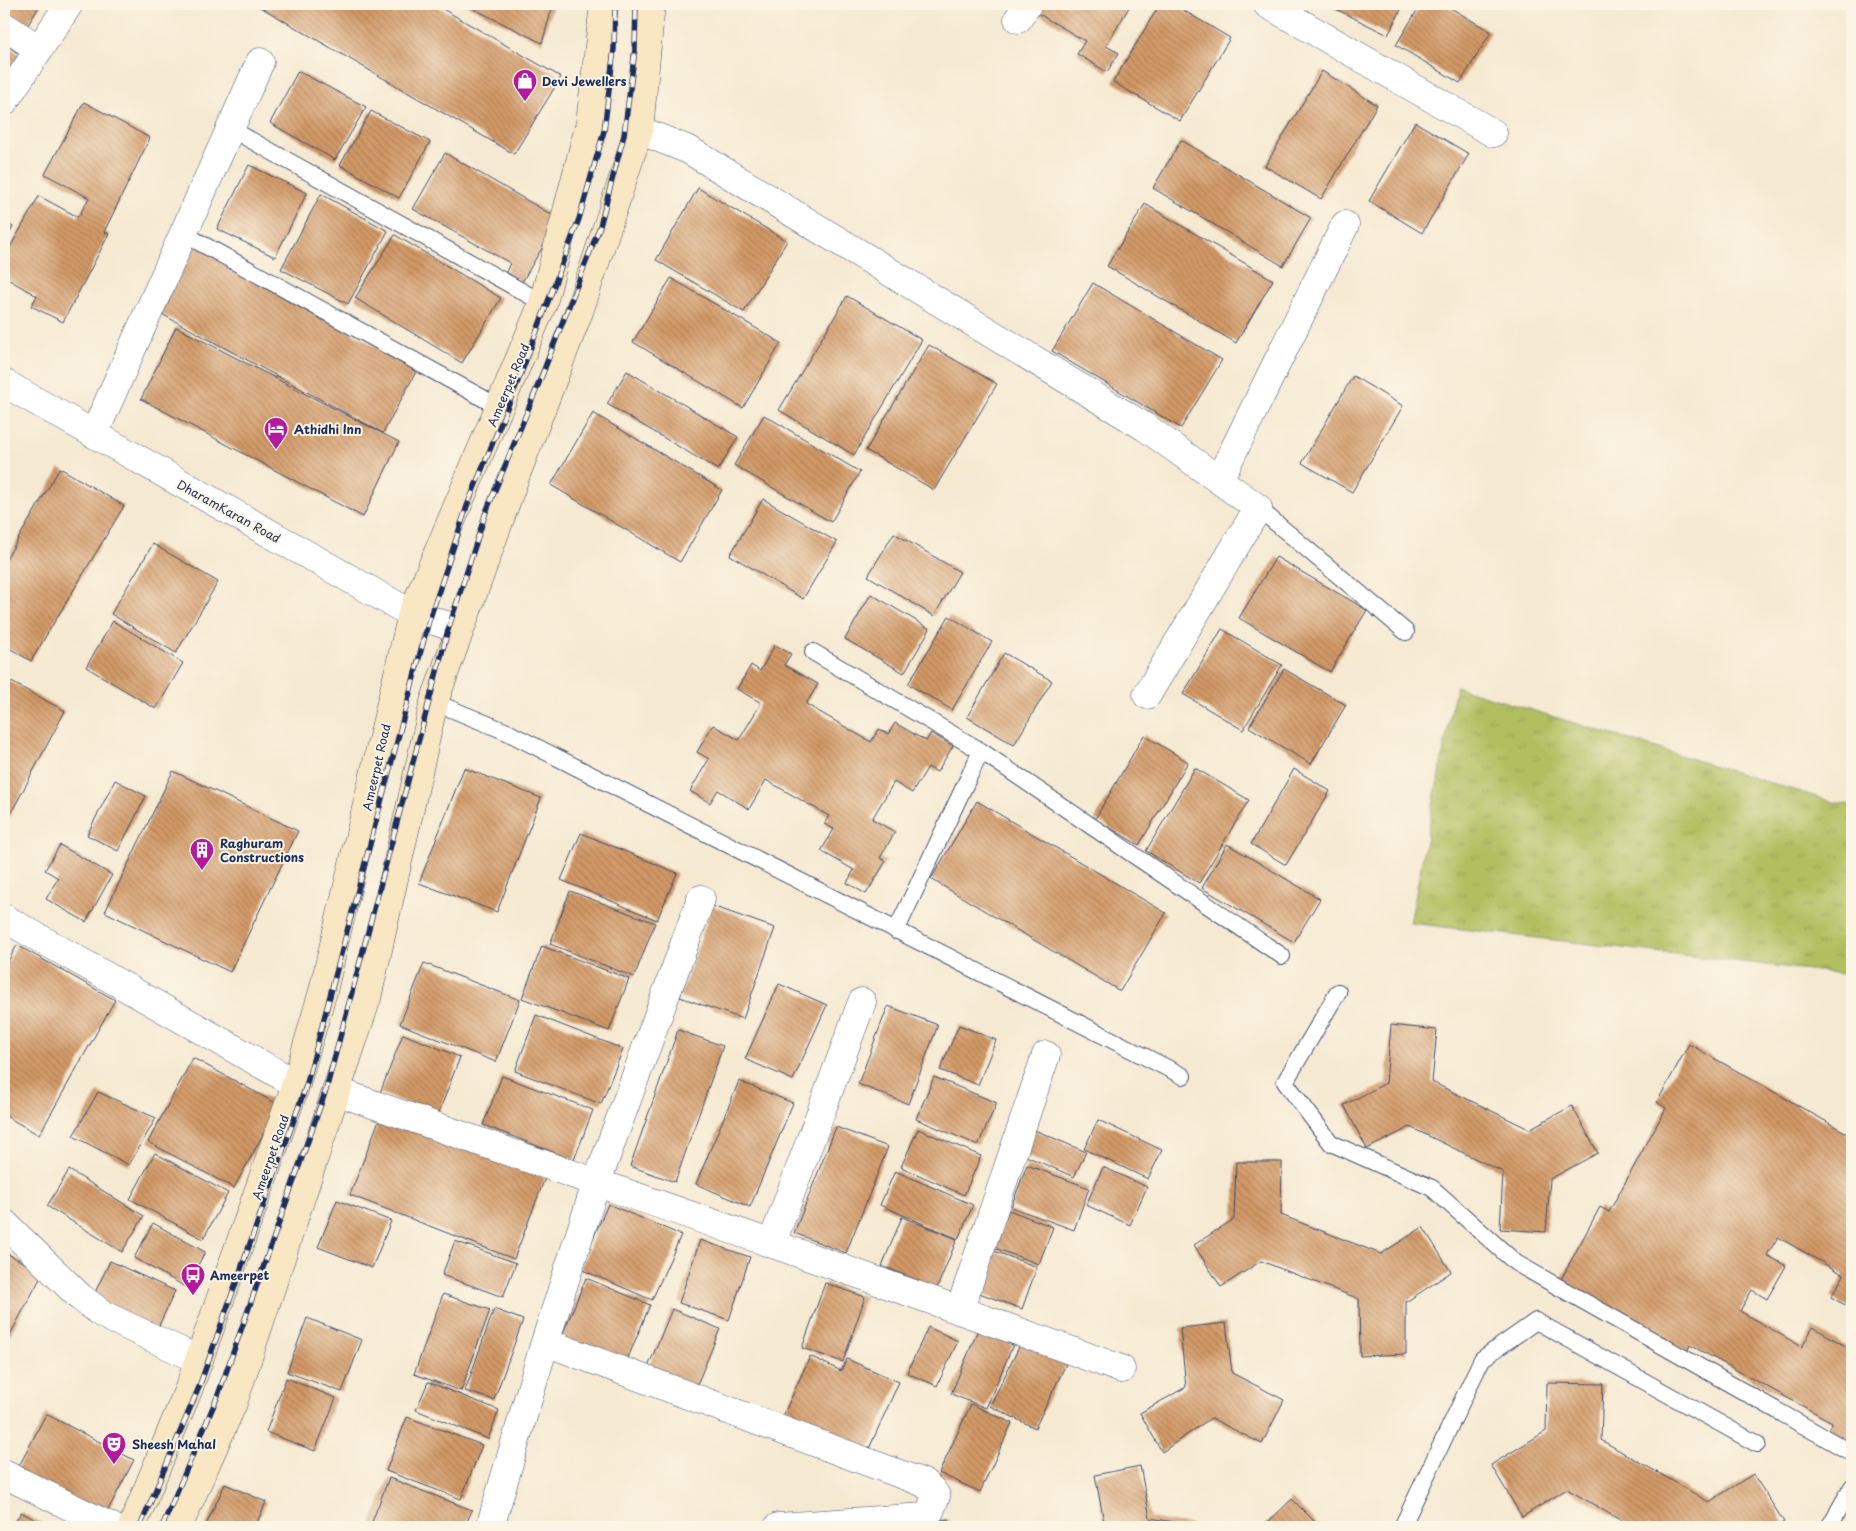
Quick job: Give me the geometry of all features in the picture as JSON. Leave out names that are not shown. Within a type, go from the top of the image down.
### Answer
[{"type":"main road","name":"Ameerpet Road","points":[[132,1527],[189,1388],[296,1084],[323,991],[412,614],[543,303],[590,124],[604,4]]},
{"type":"main road","points":[[178,1527],[233,1402],[366,998],[434,702],[459,629],[580,309],[639,130],[651,4]]},
{"type":"street","points":[[4,102],[69,4]]},
{"type":"street","points":[[1267,4],[1493,133]]},
{"type":"street","points":[[4,26],[39,49]]},
{"type":"street","points":[[94,434],[260,62]]},
{"type":"street","points":[[639,130],[689,150],[1145,428],[1258,508],[1147,694]]},
{"type":"street","points":[[1219,480],[1345,225]]},
{"type":"street","name":"DharamKaran Road","points":[[4,383],[412,614],[459,629]]},
{"type":"street","points":[[490,1527],[545,1342],[596,1184],[701,899]]},
{"type":"street","points":[[4,918],[296,1084]]},
{"type":"street","points":[[772,1243],[862,1002]]},
{"type":"street","points":[[960,1309],[1046,1055]]},
{"type":"street","points":[[336,1091],[596,1184],[960,1309],[1120,1369]]},
{"type":"street","points":[[4,1222],[80,1297],[104,1315],[199,1360]]},
{"type":"street","points":[[545,1342],[924,1483],[936,1496],[930,1511],[924,1516],[778,1527]]},
{"type":"street","points":[[4,1474],[112,1527]]},
{"type":"lane","points":[[231,129],[543,303]]},
{"type":"lane","points":[[184,234],[499,408]]},
{"type":"lane","points":[[1258,508],[1406,632]]},
{"type":"lane","points":[[813,652],[981,751],[1282,956]]},
{"type":"lane","points":[[434,702],[507,732],[1183,1076]]},
{"type":"lane","points":[[896,931],[981,751]]},
{"type":"lane","points":[[1338,992],[1284,1082],[1331,1143],[1432,1188],[1516,1263],[1852,1453]]},
{"type":"lane","points":[[1402,1527],[1482,1359],[1536,1321],[1757,1444]]},
{"type":"lane","points":[[1829,1527],[1852,1487]]},
{"type":"green space","points":[[1456,687],[1833,802],[1852,805],[1852,975],[1410,923]]},
{"type":"building","points":[[4,4],[41,4],[26,28],[4,14]]},
{"type":"building","points":[[255,4],[434,4],[561,77],[514,154]]},
{"type":"building","points":[[464,4],[552,4],[553,5],[542,43]]},
{"type":"building","points":[[1036,4],[1131,4],[1106,46],[1119,53],[1107,72],[1077,54],[1085,41],[1032,10]]},
{"type":"building","points":[[1160,4],[1173,4],[1230,38],[1180,121],[1113,82]]},
{"type":"building","points":[[1329,4],[1404,4],[1388,35]]},
{"type":"building","points":[[1421,4],[1444,4],[1491,32],[1460,83],[1396,45]]},
{"type":"building","points":[[4,43],[20,55],[4,78]]},
{"type":"building","points":[[298,71],[366,107],[335,160],[270,123]]},
{"type":"building","points":[[1322,71],[1377,105],[1321,199],[1265,166]]},
{"type":"building","points":[[84,102],[150,138],[104,232],[109,234],[63,322],[31,306],[37,296],[4,277],[4,258],[39,196],[78,217],[89,198],[45,174]]},
{"type":"building","points":[[371,111],[430,142],[399,198],[340,165]]},
{"type":"building","points":[[1415,122],[1469,154],[1422,233],[1369,201]]},
{"type":"building","points":[[1181,140],[1311,218],[1283,266],[1153,188]]},
{"type":"building","points":[[445,153],[559,219],[522,282],[506,272],[510,263],[413,209]]},
{"type":"building","points":[[249,165],[307,193],[275,257],[217,229]]},
{"type":"building","points":[[698,188],[787,241],[744,312],[656,260]]},
{"type":"building","points":[[321,194],[388,231],[348,304],[281,269]]},
{"type":"building","points":[[1145,204],[1273,280],[1236,343],[1107,266]]},
{"type":"building","points":[[4,221],[13,227],[4,244]]},
{"type":"building","points":[[395,235],[501,298],[462,363],[355,298]]},
{"type":"building","points":[[193,242],[417,370],[383,433],[156,311]]},
{"type":"building","points":[[671,278],[781,343],[743,408],[633,342]]},
{"type":"building","points":[[1093,283],[1222,360],[1181,428],[1052,351]]},
{"type":"building","points":[[847,296],[922,340],[854,455],[779,410]]},
{"type":"building","points":[[176,327],[399,442],[363,517],[141,399]]},
{"type":"building","points":[[929,345],[997,384],[934,490],[866,450]]},
{"type":"building","points":[[627,371],[738,437],[718,470],[607,404]]},
{"type":"building","points":[[1353,376],[1403,406],[1352,492],[1302,463]]},
{"type":"building","points":[[593,413],[722,490],[680,562],[551,485]]},
{"type":"building","points":[[764,415],[860,472],[831,522],[734,465]]},
{"type":"building","points":[[60,468],[124,506],[31,661],[4,645],[4,563]]},
{"type":"building","points":[[763,499],[837,542],[803,599],[730,555]]},
{"type":"building","points":[[894,533],[960,572],[934,616],[868,576]]},
{"type":"building","points":[[153,544],[218,582],[176,653],[111,614]]},
{"type":"building","points":[[1276,557],[1367,610],[1330,672],[1239,618]]},
{"type":"building","points":[[871,594],[930,629],[904,673],[845,639]]},
{"type":"building","points":[[949,616],[992,642],[952,710],[908,684]]},
{"type":"building","points":[[113,621],[183,663],[156,709],[86,667]]},
{"type":"building","points":[[1222,629],[1282,665],[1243,730],[1183,694]]},
{"type":"building","points":[[775,645],[791,654],[784,665],[818,684],[806,704],[871,742],[879,729],[888,734],[895,723],[926,741],[931,733],[953,746],[937,772],[928,767],[912,793],[894,782],[872,819],[895,832],[880,858],[886,861],[866,894],[847,883],[854,870],[821,851],[834,829],[824,824],[829,816],[766,780],[749,809],[718,790],[710,803],[690,791],[709,759],[697,752],[713,725],[739,740],[761,703],[737,689],[751,665],[760,671]]},
{"type":"building","points":[[1004,653],[1052,681],[1014,745],[967,717]]},
{"type":"building","points":[[1284,669],[1346,705],[1311,764],[1249,727]]},
{"type":"building","points":[[4,678],[65,711],[9,817],[4,814]]},
{"type":"building","points":[[1144,735],[1188,762],[1139,845],[1095,819]]},
{"type":"building","points":[[464,768],[541,798],[497,912],[419,883]]},
{"type":"building","points":[[1195,768],[1249,800],[1199,883],[1146,851]]},
{"type":"building","points":[[1294,769],[1330,791],[1286,865],[1251,844]]},
{"type":"building","name":"Raghuram Constructions","points":[[173,771],[298,831],[230,972],[105,912]]},
{"type":"building","points":[[115,780],[146,796],[118,851],[87,835]]},
{"type":"building","points":[[977,801],[1166,913],[1120,991],[931,879]]},
{"type":"building","points":[[581,833],[677,873],[657,920],[561,880]]},
{"type":"building","points":[[1227,844],[1320,899],[1294,942],[1202,888]]},
{"type":"building","points":[[60,845],[112,875],[86,922],[46,899],[58,878],[45,870]]},
{"type":"building","points":[[570,891],[655,923],[634,977],[550,944]]},
{"type":"building","points":[[712,906],[775,928],[743,1019],[680,997]]},
{"type":"building","points":[[17,945],[115,1000],[39,1135],[4,1115],[4,969]]},
{"type":"building","points":[[542,946],[629,979],[609,1031],[522,998]]},
{"type":"building","points":[[424,963],[520,1000],[496,1062],[400,1024]]},
{"type":"building","points":[[779,984],[827,1005],[793,1080],[745,1059]]},
{"type":"building","points":[[888,1006],[938,1025],[908,1104],[858,1084]]},
{"type":"building","points":[[536,1015],[623,1049],[601,1104],[515,1071]]},
{"type":"building","points":[[959,1025],[996,1040],[978,1085],[940,1070]]},
{"type":"building","points":[[1391,1025],[1437,1030],[1432,1082],[1529,1129],[1572,1106],[1598,1153],[1550,1179],[1546,1232],[1500,1229],[1503,1172],[1410,1127],[1367,1149],[1344,1105],[1386,1083]]},
{"type":"building","points":[[678,1030],[723,1046],[675,1182],[630,1166]]},
{"type":"building","points":[[403,1034],[460,1057],[438,1115],[380,1093]]},
{"type":"building","points":[[1689,1044],[1852,1136],[1852,1309],[1831,1297],[1844,1275],[1778,1237],[1767,1255],[1786,1266],[1767,1299],[1752,1290],[1740,1311],[1802,1347],[1813,1327],[1852,1350],[1852,1450],[1825,1435],[1832,1422],[1690,1345],[1687,1352],[1559,1283],[1600,1207],[1609,1212],[1666,1108],[1657,1102]]},
{"type":"building","points":[[193,1058],[279,1105],[234,1188],[148,1142]]},
{"type":"building","points":[[502,1076],[593,1110],[574,1160],[483,1125]]},
{"type":"building","points":[[934,1077],[997,1103],[978,1145],[916,1119]]},
{"type":"building","points":[[739,1081],[793,1103],[750,1207],[696,1184]]},
{"type":"building","points":[[98,1092],[156,1118],[129,1165],[73,1136]]},
{"type":"building","points":[[381,1115],[545,1178],[514,1259],[350,1195]]},
{"type":"building","points":[[1098,1120],[1162,1150],[1148,1179],[1084,1149]]},
{"type":"building","points":[[836,1127],[888,1147],[846,1253],[794,1233]]},
{"type":"building","points":[[1030,1128],[1086,1152],[1074,1177],[1019,1153]]},
{"type":"building","points":[[918,1129],[981,1156],[964,1195],[901,1167]]},
{"type":"building","points":[[155,1153],[228,1193],[203,1239],[130,1199]]},
{"type":"building","points":[[1236,1162],[1282,1162],[1281,1215],[1381,1254],[1423,1227],[1451,1272],[1406,1302],[1406,1354],[1360,1356],[1359,1299],[1261,1261],[1221,1287],[1194,1245],[1234,1219]]},
{"type":"building","points":[[1027,1165],[1089,1188],[1074,1230],[1011,1207]]},
{"type":"building","points":[[1103,1167],[1147,1187],[1130,1225],[1086,1205]]},
{"type":"building","points":[[69,1170],[144,1216],[122,1252],[47,1206]]},
{"type":"building","points":[[895,1171],[973,1205],[958,1239],[880,1205]]},
{"type":"building","points":[[337,1200],[391,1221],[372,1268],[318,1247]]},
{"type":"building","points":[[608,1204],[681,1235],[652,1300],[580,1269]]},
{"type":"building","points":[[1009,1210],[1053,1227],[1039,1264],[994,1248]]},
{"type":"building","points":[[902,1217],[957,1239],[937,1288],[882,1266]]},
{"type":"building","points":[[153,1223],[205,1252],[186,1287],[134,1258]]},
{"type":"building","points":[[700,1240],[750,1257],[729,1320],[679,1303]]},
{"type":"building","points":[[455,1241],[516,1263],[503,1297],[442,1275]]},
{"type":"building","points":[[986,1248],[1037,1267],[1022,1309],[971,1290]]},
{"type":"building","points":[[4,1252],[43,1273],[4,1346]]},
{"type":"building","points":[[110,1261],[175,1291],[156,1332],[91,1301]]},
{"type":"building","points":[[586,1278],[650,1305],[625,1365],[561,1338]]},
{"type":"building","points":[[825,1283],[865,1297],[843,1362],[802,1348]]},
{"type":"building","points":[[443,1294],[490,1310],[461,1391],[414,1374]]},
{"type":"building","points":[[494,1309],[523,1320],[494,1400],[465,1391]]},
{"type":"building","points":[[672,1309],[720,1329],[694,1392],[646,1372]]},
{"type":"building","points":[[307,1318],[362,1340],[342,1392],[287,1372]]},
{"type":"building","points":[[1226,1323],[1232,1373],[1284,1400],[1262,1444],[1211,1418],[1162,1452],[1140,1413],[1186,1387],[1180,1328]]},
{"type":"building","points":[[928,1327],[958,1341],[937,1386],[907,1373]]},
{"type":"building","points":[[978,1330],[1013,1345],[986,1408],[951,1394]]},
{"type":"building","points":[[1021,1343],[1066,1364],[1035,1428],[990,1406]]},
{"type":"building","points":[[810,1356],[841,1371],[847,1359],[899,1382],[867,1453],[783,1416]]},
{"type":"building","points":[[286,1378],[336,1398],[315,1451],[266,1432]]},
{"type":"building","points":[[428,1382],[499,1410],[488,1439],[416,1410]]},
{"type":"building","points":[[1547,1383],[1603,1384],[1601,1440],[1709,1502],[1753,1474],[1784,1522],[1776,1527],[1632,1527],[1567,1489],[1522,1517],[1491,1465],[1546,1431]]},
{"type":"building","points":[[971,1404],[1012,1423],[980,1492],[939,1473]]},
{"type":"building","points":[[46,1414],[134,1460],[105,1516],[17,1470]]},
{"type":"building","points":[[407,1417],[482,1445],[461,1499],[386,1471]]},
{"type":"building","points":[[1140,1466],[1150,1518],[1204,1527],[1105,1527],[1095,1475]]},
{"type":"building","points":[[389,1478],[472,1510],[465,1527],[370,1527]]},
{"type":"building","points":[[225,1484],[266,1502],[255,1527],[205,1527]]},
{"type":"building","points":[[1292,1499],[1320,1527],[1263,1527]]},
{"type":"building","points":[[21,1512],[49,1527],[12,1527]]},
{"type":"building","points":[[949,1519],[950,1527],[907,1527],[906,1525]]},
{"type":"railway","points":[[140,1527],[199,1387],[307,1083],[428,624],[467,506],[520,376],[579,219],[604,131],[614,49],[615,4]]},
{"type":"railway","points":[[162,1527],[218,1395],[326,1090],[448,630],[486,512],[600,226],[624,135],[635,50],[636,4]]},
{"type":"place","name":"Devi Jewellers","points":[[525,102]]},
{"type":"place","name":"Athidhi Inn","points":[[276,450]]},
{"type":"place","name":"Raghuram Constructions","points":[[202,871]]},
{"type":"place","name":"Ameerpet","points":[[193,1296]]},
{"type":"place","name":"Sheesh Mahal","points":[[114,1465]]}]
